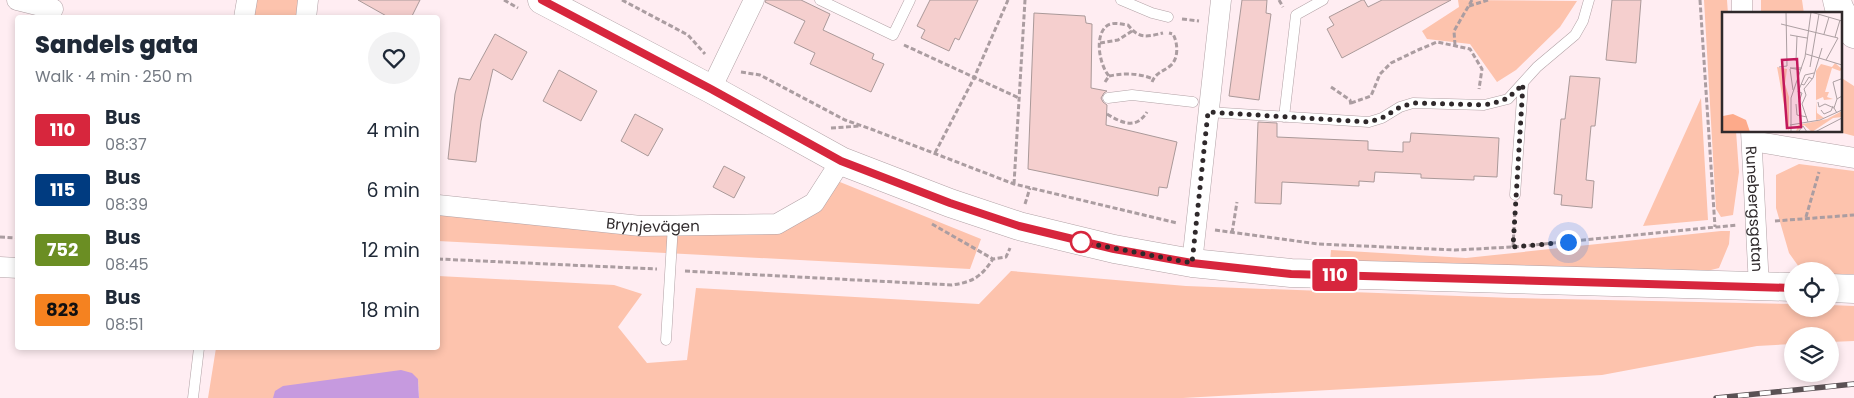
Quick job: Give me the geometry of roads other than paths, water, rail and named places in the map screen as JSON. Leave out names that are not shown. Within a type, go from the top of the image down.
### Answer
[{"type":"main road","points":[[542,0],[711,89],[841,161],[950,203],[1046,234],[1192,263],[1291,274],[1784,288]]},
{"type":"main road","points":[[1837,0],[1841,12]]},
{"type":"main road","points":[[1842,13],[1854,34]]},
{"type":"main road","points":[[1839,288],[1854,289]]},
{"type":"street","points":[[17,0],[53,9]]},
{"type":"street","points":[[244,15],[247,0]]},
{"type":"street","points":[[306,15],[308,0]]},
{"type":"street","points":[[711,89],[754,0]]},
{"type":"street","points":[[1192,263],[1201,107],[1221,0]]},
{"type":"street","points":[[1752,136],[1854,158]]},
{"type":"street","name":"Runebergsgatan","points":[[1752,136],[1759,287]]},
{"type":"street","name":"Brynjevägen","points":[[440,205],[641,226],[776,224],[814,203],[841,161]]},
{"type":"street","points":[[0,266],[15,268]]},
{"type":"lane","points":[[820,0],[839,4],[893,35],[910,0]]},
{"type":"lane","points":[[1121,0],[1152,13],[1168,17]]},
{"type":"lane","points":[[1284,117],[1296,15],[1323,0]]},
{"type":"lane","points":[[1108,98],[1132,95],[1201,107],[1284,117],[1369,122],[1413,103],[1484,105],[1508,99],[1537,67],[1575,35],[1583,21],[1589,0]]},
{"type":"lane","points":[[1516,195],[1523,84]]},
{"type":"lane","points":[[666,340],[673,225]]},
{"type":"lane","points":[[193,398],[199,350]]},
{"type":"railway","points":[[1716,398],[1854,384]]}]
